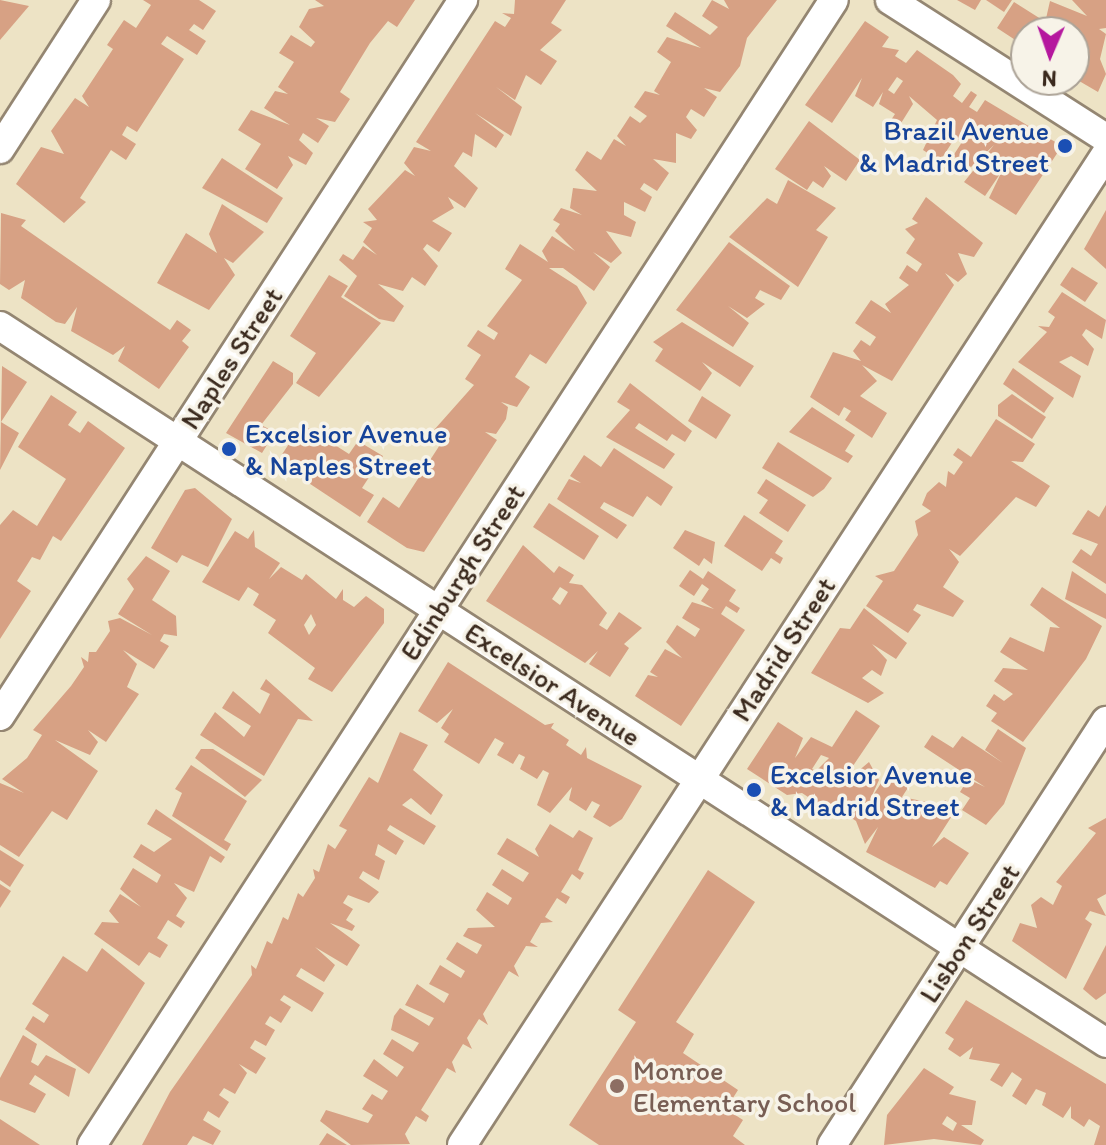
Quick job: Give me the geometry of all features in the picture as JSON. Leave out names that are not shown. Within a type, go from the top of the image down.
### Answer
[{"type":"street","points":[[0,149],[96,0]]},
{"type":"street","name":"Naples Street","points":[[0,716],[463,0]]},
{"type":"street","name":"Edinburgh Street","points":[[92,1145],[834,0]]},
{"type":"street","points":[[890,0],[1106,138]]},
{"type":"street","name":"Madrid Street","points":[[462,1145],[1106,154]]},
{"type":"street","name":"Excelsior Avenue","points":[[0,326],[1106,1043]]},
{"type":"street","name":"Lisbon Street","points":[[832,1145],[1106,721]]},
{"type":"building","points":[[0,0],[29,6],[0,40]]},
{"type":"building","points":[[143,0],[199,0],[216,11],[203,30],[194,24],[189,30],[206,41],[197,55],[167,36],[161,44],[184,59],[137,132],[127,126],[122,135],[136,144],[126,160],[111,150],[80,198],[86,202],[64,223],[16,184],[41,147],[64,154],[51,131],[75,98],[89,107],[82,96],[113,49],[107,45],[124,20],[136,28],[151,5]]},
{"type":"building","points":[[315,0],[415,0],[397,27],[388,21],[370,43],[340,92],[350,99],[335,122],[316,118],[329,126],[318,143],[303,133],[299,140],[313,153],[306,165],[288,156],[293,165],[277,189],[245,169],[261,144],[238,130],[251,110],[290,125],[264,108],[275,91],[288,94],[278,87],[294,62],[279,53],[291,35],[311,47],[315,42],[299,27],[309,9],[324,6]]},
{"type":"building","points":[[515,0],[566,0],[551,23],[562,30],[540,50],[557,61],[541,85],[526,75],[515,100],[496,87],[522,107],[511,136],[475,113],[504,135],[496,148],[475,134],[472,157],[463,152],[454,166],[478,188],[465,208],[448,197],[454,208],[432,221],[452,233],[439,252],[427,244],[423,249],[438,266],[425,286],[412,277],[403,291],[378,284],[404,306],[394,322],[379,319],[344,296],[357,276],[339,260],[343,254],[353,260],[363,246],[377,255],[363,242],[372,228],[363,222],[377,220],[368,209],[405,170],[415,176],[404,163],[414,147],[431,151],[416,142],[495,21],[505,27],[511,18],[502,13],[514,14]]},
{"type":"building","points":[[712,0],[729,9],[724,0],[777,0],[747,38],[740,66],[720,92],[704,88],[717,97],[704,117],[691,109],[686,117],[697,130],[691,139],[676,133],[676,163],[653,159],[669,173],[657,191],[644,183],[640,189],[652,197],[645,212],[624,202],[624,215],[636,222],[631,237],[606,231],[622,253],[611,263],[593,252],[610,267],[594,291],[563,268],[549,268],[577,286],[587,303],[546,364],[530,354],[515,377],[530,387],[517,407],[501,402],[508,407],[506,419],[496,434],[485,432],[497,440],[424,552],[407,548],[367,522],[383,497],[399,508],[445,437],[434,430],[474,385],[465,379],[481,355],[467,346],[478,330],[494,340],[498,333],[487,326],[522,280],[505,269],[520,244],[548,262],[542,251],[552,236],[575,251],[555,231],[560,224],[553,220],[561,208],[582,215],[570,208],[573,188],[597,191],[575,170],[587,151],[601,160],[614,139],[626,146],[617,136],[630,116],[640,123],[647,116],[634,107],[645,91],[660,95],[654,91],[671,62],[657,52],[667,37],[701,48],[666,26],[675,12],[710,35],[718,27],[702,16]]},
{"type":"building","points":[[957,0],[981,0],[975,10]]},
{"type":"building","points":[[986,0],[1012,0],[1004,12]]},
{"type":"building","points":[[1072,0],[1106,0],[1106,28],[1099,29],[1106,34],[1100,59],[1106,74],[1098,92],[1090,87],[1090,16]]},
{"type":"building","points":[[1050,1],[1087,16],[1047,16]]},
{"type":"building","points":[[1014,2],[1036,16],[1010,16],[1010,37],[997,28]]},
{"type":"building","points":[[865,21],[889,37],[882,47],[899,50],[895,56],[906,63],[917,50],[953,75],[961,84],[953,96],[962,103],[971,91],[977,95],[969,107],[977,112],[985,100],[1062,146],[1016,215],[989,198],[1002,171],[985,196],[964,182],[994,145],[971,167],[953,156],[962,142],[955,138],[940,161],[923,150],[937,120],[909,96],[913,104],[898,128],[889,123],[895,114],[879,104],[883,92],[873,107],[855,96],[862,78],[832,123],[805,105]],"holes":[[[897,77],[903,81],[894,94],[888,90]]]},
{"type":"building","points":[[809,121],[860,160],[846,181],[824,166],[831,176],[823,188],[813,181],[807,190],[775,169]]},
{"type":"building","points":[[222,158],[283,198],[267,223],[202,188]]},
{"type":"building","points":[[788,180],[836,208],[816,230],[828,237],[798,287],[729,237],[767,198],[777,204]]},
{"type":"building","points":[[926,197],[983,243],[974,257],[958,253],[967,274],[958,282],[945,273],[954,285],[892,381],[862,365],[877,381],[860,396],[887,413],[872,438],[845,420],[851,411],[844,407],[839,416],[810,397],[833,352],[861,361],[853,351],[861,340],[870,346],[876,337],[855,323],[871,300],[891,313],[885,304],[909,285],[899,278],[907,265],[917,272],[922,264],[906,253],[915,239],[905,229],[918,223],[912,219]]},
{"type":"building","points":[[222,204],[264,232],[233,263],[224,258],[235,275],[209,310],[157,283],[186,233],[217,253],[209,234]]},
{"type":"building","points":[[1106,210],[1106,269],[1084,249]]},
{"type":"building","points":[[1,213],[26,220],[21,226],[170,330],[177,320],[191,330],[182,341],[189,347],[159,389],[118,361],[125,346],[113,355],[71,331],[77,307],[65,324],[56,322],[21,298],[25,280],[9,290],[0,284]]},
{"type":"building","points":[[729,242],[790,286],[781,300],[760,290],[755,298],[765,304],[747,318],[728,306],[749,323],[733,347],[676,310]]},
{"type":"building","points":[[1072,267],[1098,283],[1085,302],[1060,285]]},
{"type":"building","points":[[329,275],[348,286],[341,297],[381,323],[319,397],[296,383],[316,353],[290,336]]},
{"type":"building","points":[[1062,292],[1106,320],[1102,339],[1086,329],[1082,335],[1094,349],[1088,366],[1071,356],[1059,362],[1081,376],[1073,398],[1018,362],[1047,332],[1038,326],[1049,327],[1055,317],[1048,312]]},
{"type":"building","points":[[682,322],[754,366],[740,387],[702,362],[712,373],[700,391],[655,361],[663,349],[653,342]]},
{"type":"building","points":[[273,361],[293,373],[293,384],[261,425],[275,432],[262,453],[226,433]]},
{"type":"building","points":[[2,366],[27,382],[1,422],[19,433],[0,470]]},
{"type":"building","points":[[1013,368],[1054,398],[1044,413],[1003,384]]},
{"type":"building","points":[[630,383],[692,431],[685,442],[672,434],[667,441],[639,423],[635,428],[675,454],[664,469],[606,437],[630,410],[617,402]]},
{"type":"building","points":[[1012,394],[1046,417],[1032,439],[998,416],[998,405]]},
{"type":"building","points":[[51,395],[77,412],[68,425],[80,433],[88,421],[125,448],[61,541],[53,536],[40,560],[32,557],[17,581],[31,591],[0,639],[0,525],[13,510],[37,526],[66,479],[18,447]]},
{"type":"building","points":[[702,396],[731,415],[716,439],[688,421]]},
{"type":"building","points":[[812,407],[855,435],[845,451],[853,456],[848,463],[789,432]]},
{"type":"building","points":[[996,419],[1035,444],[1023,462],[1011,461],[1050,486],[1036,507],[1016,497],[960,556],[949,549],[959,562],[943,587],[964,601],[953,617],[917,604],[913,610],[921,615],[908,633],[866,606],[883,581],[875,576],[894,571],[918,535],[915,521],[931,511],[922,505],[927,493],[939,482],[946,487],[948,471],[954,475],[963,462],[953,455],[958,448],[971,457]]},
{"type":"building","points":[[302,424],[349,454],[358,441],[383,456],[362,488],[374,495],[360,517],[277,462]]},
{"type":"building","points":[[778,442],[832,478],[824,489],[813,497],[762,468]]},
{"type":"building","points":[[614,448],[673,487],[661,506],[647,496],[633,517],[604,502],[600,508],[627,525],[617,539],[557,499],[569,479],[581,483],[570,476],[584,455],[601,467]]},
{"type":"building","points":[[766,479],[806,505],[788,532],[759,513],[768,500],[757,493]]},
{"type":"building","points":[[195,488],[232,519],[208,567],[182,555],[177,563],[151,548],[185,490]]},
{"type":"building","points":[[549,503],[599,536],[584,560],[533,527]]},
{"type":"building","points":[[1106,505],[1106,584],[1072,562],[1081,549],[1091,556],[1098,544],[1072,534],[1088,510],[1099,517]]},
{"type":"building","points":[[744,515],[783,541],[775,553],[783,558],[780,564],[771,558],[762,571],[724,546]]},
{"type":"building","points":[[254,530],[255,547],[280,563],[269,579],[281,567],[302,580],[306,574],[336,599],[343,589],[343,600],[354,607],[366,596],[384,609],[384,623],[332,692],[308,679],[315,668],[268,633],[276,620],[253,605],[259,594],[248,587],[239,601],[202,582],[235,531],[248,539]],"holes":[[[311,614],[316,625],[309,635],[304,625]]]},
{"type":"building","points":[[685,530],[715,542],[712,564],[704,558],[699,566],[673,548]]},
{"type":"building","points":[[523,545],[554,573],[559,566],[574,575],[569,583],[582,585],[607,613],[599,625],[607,630],[619,612],[642,628],[624,644],[629,648],[610,677],[589,664],[598,651],[585,663],[486,601]],"holes":[[[560,587],[568,592],[560,605],[552,599]]]},
{"type":"building","points":[[146,556],[170,571],[152,600],[176,616],[177,636],[164,634],[160,641],[169,646],[154,669],[123,650],[137,664],[127,687],[139,694],[106,742],[88,730],[98,742],[90,755],[55,740],[98,771],[67,820],[52,811],[19,857],[0,845],[0,783],[24,793],[2,779],[27,758],[42,735],[33,730],[84,667],[81,657],[88,662],[89,652],[96,652],[110,631],[108,621],[120,618],[152,635],[118,614],[134,589],[127,579]]},
{"type":"building","points":[[690,570],[703,579],[708,571],[736,590],[729,601],[740,608],[737,613],[726,606],[721,614],[745,630],[681,726],[635,696],[648,675],[658,677],[650,672],[665,649],[682,658],[666,642],[677,625],[695,637],[700,629],[682,618],[692,602],[714,609],[701,601],[709,589],[702,584],[694,596],[679,586]]},
{"type":"building","points":[[1072,571],[1106,594],[1106,619],[1065,599]]},
{"type":"building","points":[[1042,587],[1102,626],[1086,659],[1023,742],[991,721],[997,713],[986,706],[994,694],[1004,701],[1013,694],[994,681],[1003,668],[1028,670],[1000,652],[1010,637],[1044,652],[1050,627],[1060,628],[1030,605]]},
{"type":"building","points":[[864,608],[907,643],[896,659],[872,644],[887,660],[881,676],[872,670],[862,678],[884,693],[868,703],[811,673],[840,628],[850,629]]},
{"type":"building","points":[[448,662],[545,725],[554,723],[551,728],[569,740],[566,745],[581,755],[586,747],[587,758],[642,786],[622,819],[610,827],[593,817],[600,805],[592,801],[586,811],[569,800],[572,787],[550,813],[537,805],[549,773],[543,770],[537,779],[520,769],[525,757],[519,754],[513,764],[497,755],[504,743],[495,738],[479,764],[444,742],[449,734],[441,728],[453,709],[437,723],[418,711]]},
{"type":"building","points":[[266,679],[313,721],[298,719],[264,776],[200,735],[215,712],[244,737],[251,726],[222,708],[233,691],[260,714],[270,694],[260,689]]},
{"type":"building","points":[[856,710],[880,726],[838,788],[869,762],[879,780],[870,800],[887,774],[898,781],[903,773],[913,780],[902,797],[927,802],[926,813],[934,817],[945,800],[957,808],[932,847],[944,837],[969,853],[947,885],[940,881],[935,888],[866,852],[878,827],[865,844],[856,821],[829,803],[825,808],[802,793],[787,795],[747,769],[778,722],[803,738],[795,758],[811,737],[832,747]],"holes":[[[821,755],[829,758],[816,771],[812,769]]]},
{"type":"building","points":[[998,729],[1026,748],[1004,804],[986,825],[962,810],[970,798],[960,792],[968,779],[985,787],[924,747],[932,735],[953,748],[962,736],[1003,763],[985,750]]},
{"type":"building","points":[[400,732],[428,745],[413,770],[443,795],[431,815],[411,798],[402,805],[436,826],[424,845],[390,825],[387,830],[404,841],[396,855],[378,844],[375,855],[385,861],[379,880],[363,871],[359,878],[379,892],[369,903],[348,895],[343,903],[353,909],[346,920],[355,926],[352,931],[330,923],[360,945],[347,966],[315,947],[335,965],[324,982],[301,968],[296,976],[324,993],[312,1012],[284,995],[280,1000],[291,1007],[281,1023],[270,1016],[265,1024],[275,1030],[266,1046],[255,1040],[250,1048],[266,1058],[256,1074],[239,1064],[247,1073],[235,1094],[224,1088],[219,1095],[229,1102],[219,1118],[208,1111],[203,1120],[221,1131],[213,1145],[193,1136],[187,1145],[142,1145],[170,1092],[252,975],[251,965],[256,969],[267,941],[272,944],[283,917],[288,920],[298,893],[303,897],[315,878],[313,869],[319,872],[328,844],[335,849],[347,830],[339,826],[369,777],[378,783]]},
{"type":"building","points":[[201,749],[213,749],[262,780],[245,797],[195,758]]},
{"type":"building","points":[[191,765],[247,801],[224,840],[231,844],[227,851],[172,816],[182,793],[175,789]]},
{"type":"building","points":[[156,809],[225,857],[221,863],[210,856],[194,892],[174,883],[187,898],[176,916],[185,922],[181,928],[168,920],[157,938],[168,945],[160,958],[149,952],[139,966],[94,934],[102,922],[119,923],[109,911],[120,894],[141,907],[120,889],[133,868],[157,883],[161,875],[133,857],[141,844],[154,852],[172,839],[147,824]]},
{"type":"building","points":[[1106,818],[1106,894],[1097,899],[1106,916],[1090,911],[1085,919],[1092,924],[1066,979],[1012,941],[1020,923],[1037,928],[1031,905],[1041,897],[1053,905],[1062,886],[1056,882],[1096,833],[1088,828]]},
{"type":"building","points":[[550,824],[573,838],[579,830],[593,838],[578,870],[584,873],[580,880],[572,874],[561,892],[570,897],[566,904],[557,898],[545,917],[553,922],[541,923],[530,942],[538,947],[526,946],[514,966],[519,977],[509,971],[483,1014],[488,1025],[479,1019],[467,1038],[472,1049],[463,1044],[452,1062],[456,1073],[447,1068],[421,1110],[429,1116],[426,1122],[416,1116],[405,1134],[410,1144],[351,1145],[320,1121],[326,1110],[368,1123],[373,1115],[362,1109],[372,1094],[382,1100],[388,1091],[363,1076],[374,1059],[397,1077],[404,1067],[383,1054],[392,1039],[413,1052],[419,1043],[391,1030],[394,1016],[400,1008],[429,1026],[434,1018],[405,1005],[417,984],[444,1003],[449,994],[429,984],[440,965],[461,978],[465,971],[446,959],[457,942],[477,954],[482,945],[463,936],[468,928],[495,927],[476,910],[487,892],[508,905],[512,898],[492,885],[502,869],[523,882],[529,873],[497,854],[507,838],[539,857],[535,849]]},
{"type":"building","points":[[0,850],[24,865],[10,887],[0,880]]},
{"type":"building","points":[[708,870],[755,902],[676,1022],[694,1034],[683,1053],[738,1090],[726,1109],[743,1120],[733,1136],[745,1145],[599,1145],[569,1125],[636,1022],[618,1010]]},
{"type":"building","points":[[0,884],[11,891],[0,908]]},
{"type":"building","points":[[1106,945],[1106,993],[1096,1000],[1083,989]]},
{"type":"building","points":[[102,948],[145,983],[89,1074],[25,1029],[33,1016],[44,1023],[49,1015],[32,1004],[63,956],[87,972]]},
{"type":"building","points":[[966,1000],[1106,1084],[1106,1145],[1094,1145],[1100,1126],[1089,1119],[1084,1127],[1071,1118],[1071,1106],[1063,1118],[1042,1105],[1046,1093],[1036,1089],[1026,1105],[1012,1096],[1022,1079],[1012,1072],[1002,1087],[990,1080],[1000,1064],[969,1059],[973,1047],[960,1057],[948,1049],[954,1039],[945,1033]]},
{"type":"building","points":[[23,1035],[37,1044],[31,1062],[38,1066],[46,1055],[76,1069],[69,1097],[35,1075],[29,1084],[46,1094],[35,1113],[0,1100],[0,1078]]},
{"type":"building","points":[[924,1068],[954,1087],[949,1094],[976,1101],[972,1125],[961,1125],[984,1140],[981,1145],[934,1139],[884,1145],[887,1115]],"holes":[[[947,1116],[957,1123],[953,1131],[942,1124]]]},
{"type":"building","points":[[0,1119],[40,1145],[0,1145]]},
{"type":"building","points":[[327,1133],[347,1145],[319,1145]]},
{"type":"place","name":"Brazil Avenue & Madrid Street","points":[[1065,146]]},
{"type":"place","name":"Excelsior Avenue & Naples Street","points":[[229,449]]},
{"type":"place","name":"Excelsior Avenue & Madrid Street","points":[[754,790]]},
{"type":"place","name":"Monroe Elementary School","points":[[617,1086]]}]
